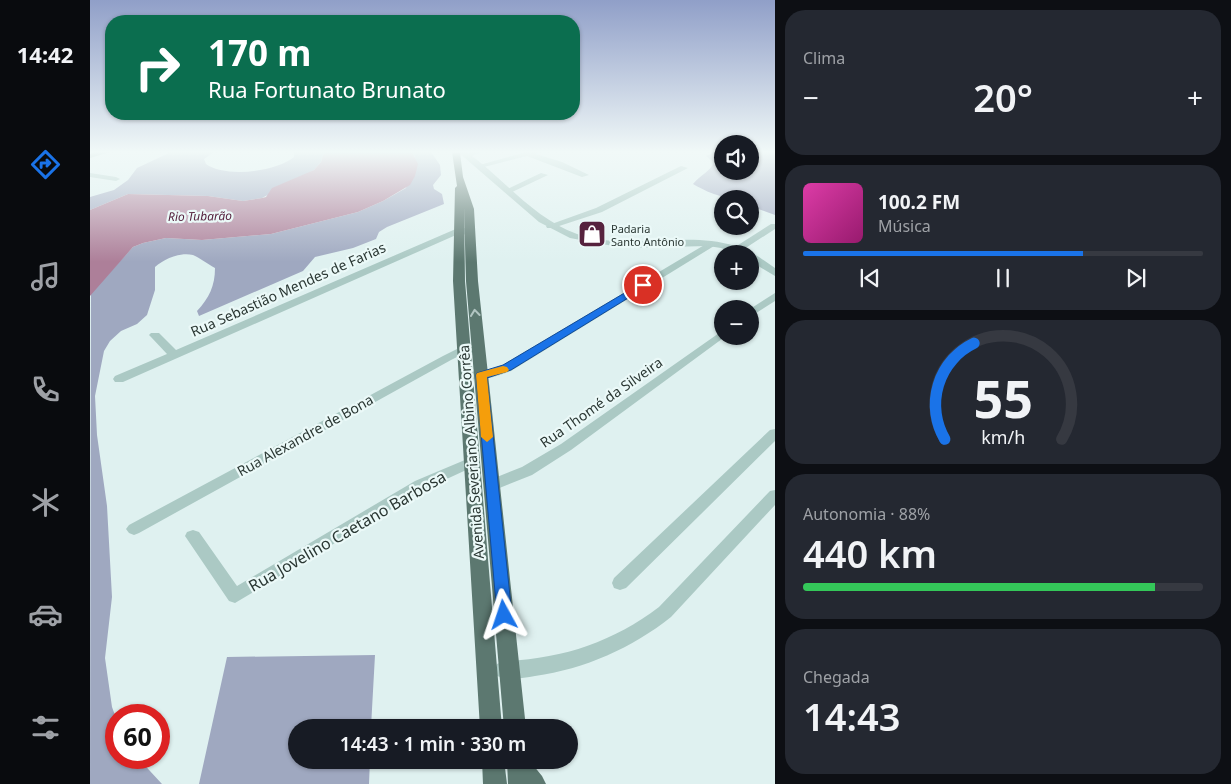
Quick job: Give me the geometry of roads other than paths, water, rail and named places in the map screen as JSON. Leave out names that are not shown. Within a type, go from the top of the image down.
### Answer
[{"type":"main road","name":"Avenida Severiano Albino Corrêa","points":[[464,189],[469,205],[464,231],[465,281],[471,350],[481,375],[514,719]]},
{"type":"main road","name":"Avenida Severiano Albino Corrêa","points":[[471,350],[465,375],[490,719]]},
{"type":"main road","points":[[472,462],[492,485]]},
{"type":"main road","points":[[494,769],[495,784]]},
{"type":"main road","points":[[519,770],[534,784]]},
{"type":"street","points":[[504,189],[536,217],[550,226],[573,236],[613,245],[715,245]]},
{"type":"street","points":[[507,191],[513,189]]},
{"type":"street","points":[[550,226],[599,210],[642,189]]},
{"type":"street","points":[[751,245],[774,226]]},
{"type":"street","name":"Rua Sebastião Mendes de Farias","points":[[119,379],[464,231]]},
{"type":"street","points":[[465,375],[492,374],[507,368],[711,244]]},
{"type":"street","points":[[759,262],[775,273]]},
{"type":"street","points":[[759,308],[775,296]]},
{"type":"street","points":[[155,336],[175,355]]},
{"type":"street","name":"Rua Thomé da Silveira","points":[[492,485],[527,471],[566,447],[714,340]]},
{"type":"street","name":"Rua Alexandre de Bona","points":[[134,529],[471,350]]},
{"type":"street","points":[[620,583],[775,433]]},
{"type":"street","name":"Rua Jovelino Caetano Barbosa","points":[[193,536],[235,596],[427,481],[472,462]]},
{"type":"street","points":[[487,670],[510,670],[547,666],[575,658],[632,636],[650,626],[775,495]]},
{"type":"water","name":"Rio Tubarão","points":[[272,189],[404,189],[383,201],[358,212],[271,234],[202,240],[166,238],[143,243],[133,247],[90,296],[90,210],[128,194],[208,196],[243,201],[266,197]]},
{"type":"place","name":"Padaria Santo Antônio","points":[[592,234]]}]
